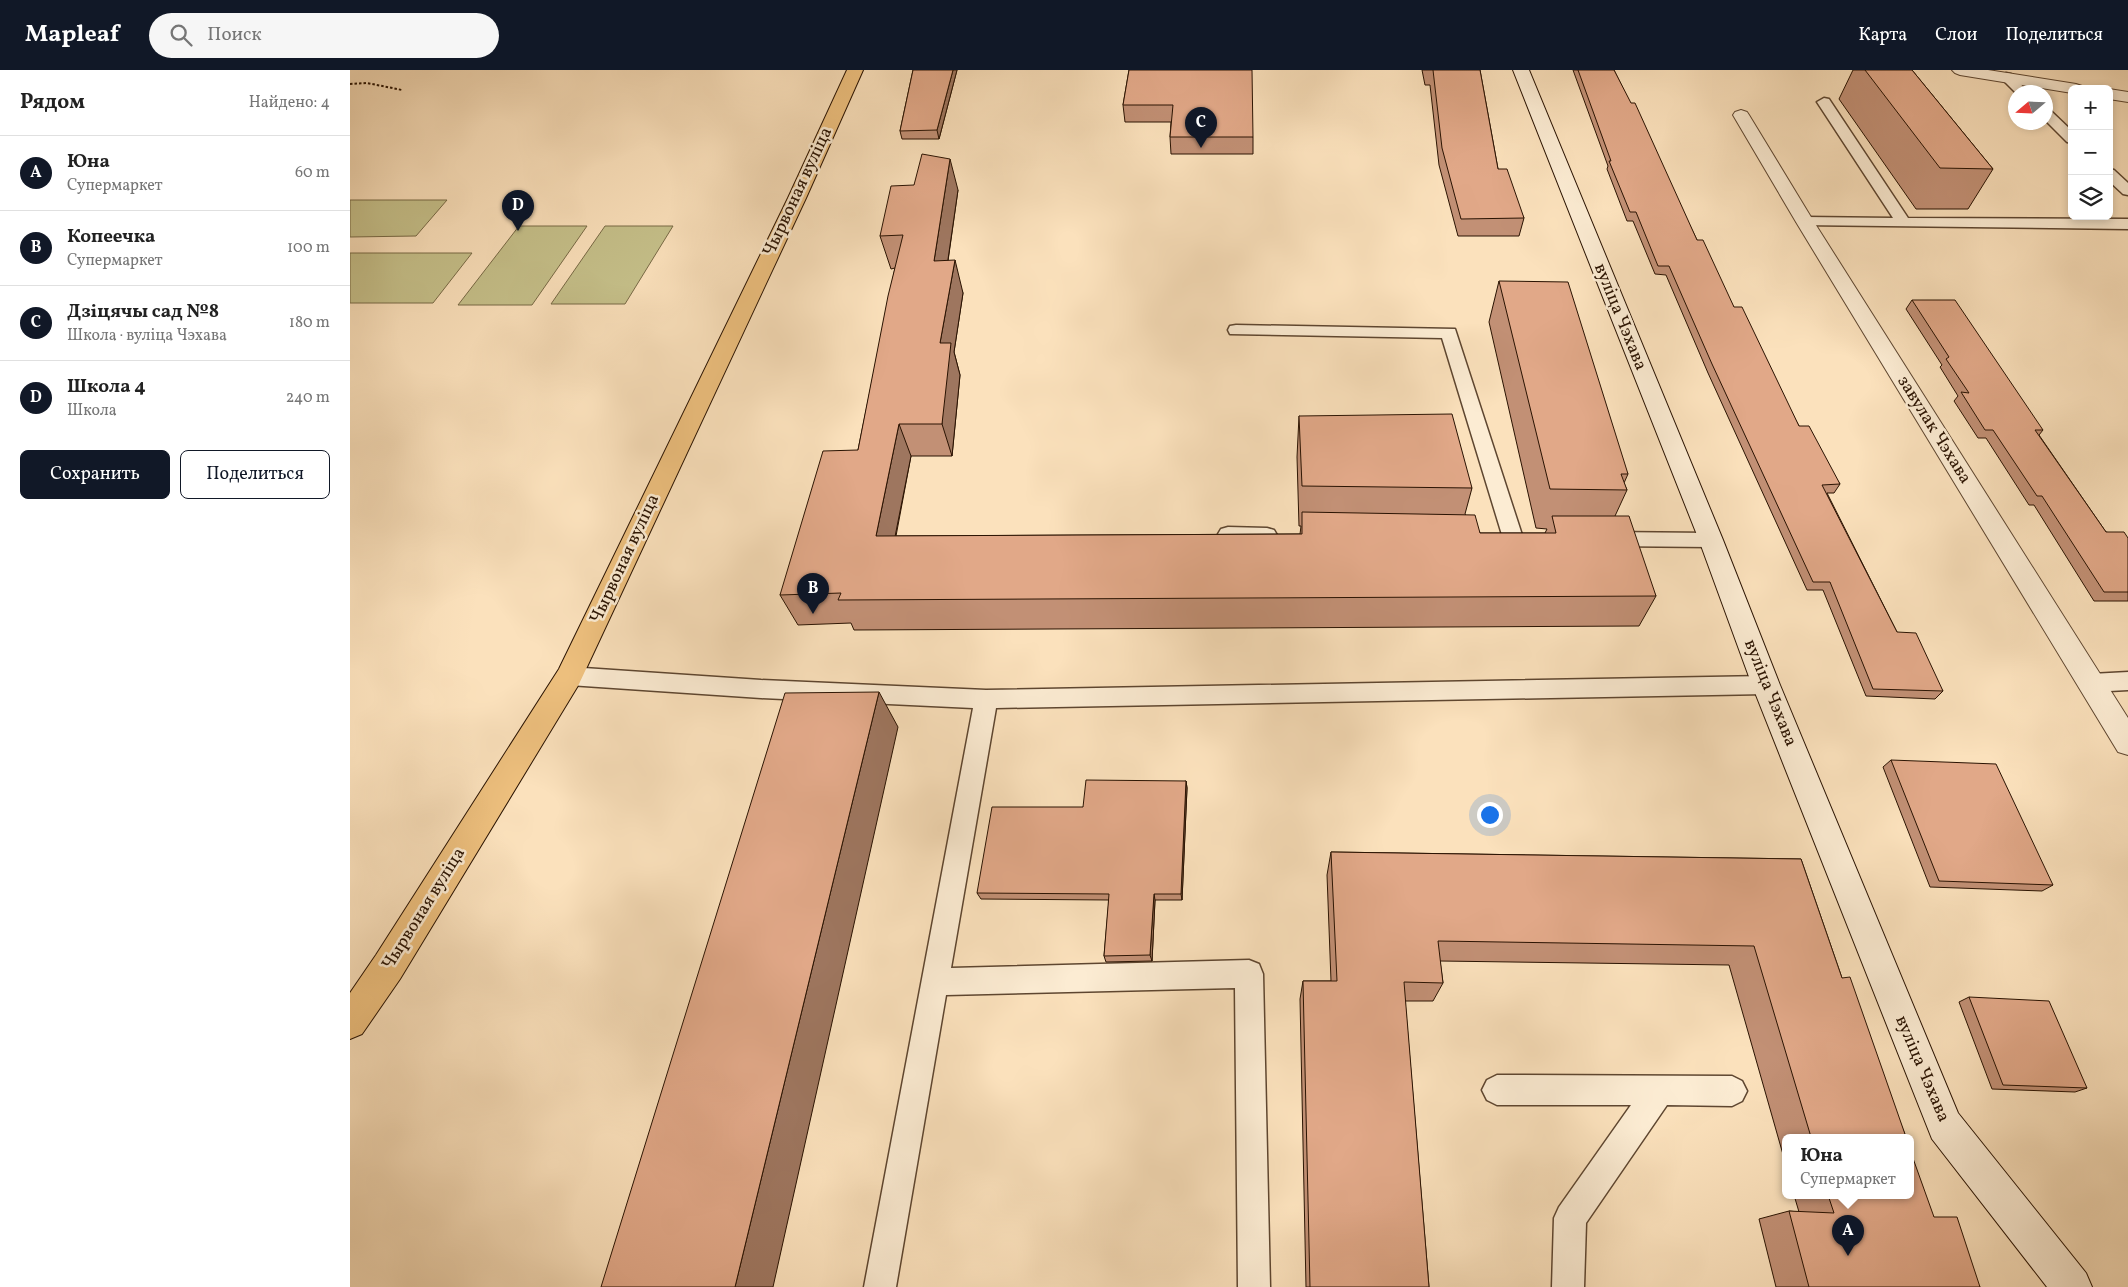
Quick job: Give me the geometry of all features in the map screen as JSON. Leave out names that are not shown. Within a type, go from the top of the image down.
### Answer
[{"type":"main road","name":"Чырвоная вуліца","points":[[350,1022],[388,966],[569,676],[797,198],[855,70]]},
{"type":"street","name":"вуліца Чэхава","points":[[1521,70],[1711,540],[1766,685],[1945,1126],[2072,1287]]},
{"type":"street","points":[[1960,70],[2068,88]]},
{"type":"street","points":[[2113,95],[2128,97]]},
{"type":"street","name":"завулак Чэхава","points":[[1741,115],[1805,222],[2128,743]]},
{"type":"lane","points":[[2006,77],[2015,85]]},
{"type":"lane","points":[[1824,102],[1904,223]]},
{"type":"lane","points":[[2053,121],[2068,135]]},
{"type":"lane","points":[[2111,175],[2128,191]]},
{"type":"lane","points":[[1805,222],[2128,224]]},
{"type":"lane","points":[[1236,330],[1449,333],[1513,538]]},
{"type":"lane","points":[[1228,534],[1287,535]]},
{"type":"lane","points":[[1592,539],[1711,540]]},
{"type":"lane","points":[[569,676],[761,689],[986,699],[1766,685]]},
{"type":"lane","points":[[2091,683],[2128,681]]},
{"type":"lane","points":[[880,1287],[986,699]]},
{"type":"lane","points":[[935,982],[1249,974],[1254,1287]]},
{"type":"lane","points":[[1497,1090],[1732,1091]]},
{"type":"lane","points":[[1568,1287],[1570,1218],[1659,1091]]},
{"type":"path","points":[[350,84],[368,83],[402,90]]},
{"type":"shaded area","points":[[350,200],[447,200],[416,236],[350,237]]},
{"type":"shaded area","points":[[519,226],[587,226],[532,305],[458,305]]},
{"type":"shaded area","points":[[605,226],[673,226],[625,304],[551,304]]},
{"type":"shaded area","points":[[350,253],[472,253],[433,303],[350,303]]},
{"type":"building","points":[[913,70],[953,70],[937,130],[900,131]]},
{"type":"building","points":[[1129,70],[1252,70],[1253,137],[1170,137],[1173,105],[1123,105]]},
{"type":"building","points":[[1433,70],[1480,70],[1498,169],[1507,169],[1524,218],[1461,219],[1442,148]]},
{"type":"building","points":[[1578,70],[1614,70],[1631,103],[1635,103],[1697,240],[1703,240],[1734,307],[1742,307],[1799,426],[1809,426],[1840,484],[1822,485],[1897,632],[1916,633],[1943,691],[1873,689],[1830,582],[1813,582],[1712,364],[1669,266],[1658,266],[1636,212],[1630,212],[1609,161],[1611,161]]},
{"type":"building","points":[[1865,70],[1912,70],[1993,169],[1940,168]]},
{"type":"building","points":[[922,154],[950,159],[934,261],[955,260],[940,343],[951,343],[942,424],[899,424],[876,536],[1302,534],[1302,512],[1475,515],[1480,533],[1556,533],[1552,516],[1629,516],[1656,596],[838,600],[841,593],[780,595],[823,451],[858,450],[888,296],[903,235],[880,236],[891,186],[914,185]]},
{"type":"building","points":[[1499,281],[1568,282],[1628,474],[1621,474],[1627,490],[1550,489]]},
{"type":"building","points":[[1912,300],[1955,300],[2043,430],[2035,430],[2106,532],[2124,532],[2128,538],[2128,592],[2104,592],[2042,496],[2037,496],[1993,430],[1985,430],[1961,392],[1969,393],[1946,359],[1949,357]]},
{"type":"building","points":[[1452,414],[1472,488],[1302,486],[1299,416]]},
{"type":"building","points":[[879,692],[735,1287],[601,1287],[785,693]]},
{"type":"building","points":[[1891,760],[1996,764],[2053,885],[1939,881]]},
{"type":"building","points":[[1086,780],[1186,781],[1181,894],[1154,894],[1150,955],[1104,956],[1109,894],[977,893],[992,807],[1083,807]]},
{"type":"building","points":[[1331,852],[1801,859],[1842,978],[1850,977],[1905,1134],[1810,1134],[1754,946],[1438,941],[1443,983],[1404,982],[1429,1287],[1310,1287],[1303,981],[1337,981]]},
{"type":"building","points":[[1969,997],[2049,1001],[2087,1088],[2003,1085]]},
{"type":"building","points":[[1914,1161],[1934,1217],[1957,1217],[1980,1287],[1809,1287],[1789,1211],[1834,1213],[1829,1199],[1914,1199]]},
{"type":"place","name":"Дзіцячы сад №8","points":[[1201,148]]},
{"type":"place","name":"Школа 4","points":[[518,231]]},
{"type":"place","name":"Копеечка","points":[[813,614]]},
{"type":"place","name":"Юна","points":[[1848,1256]]}]
